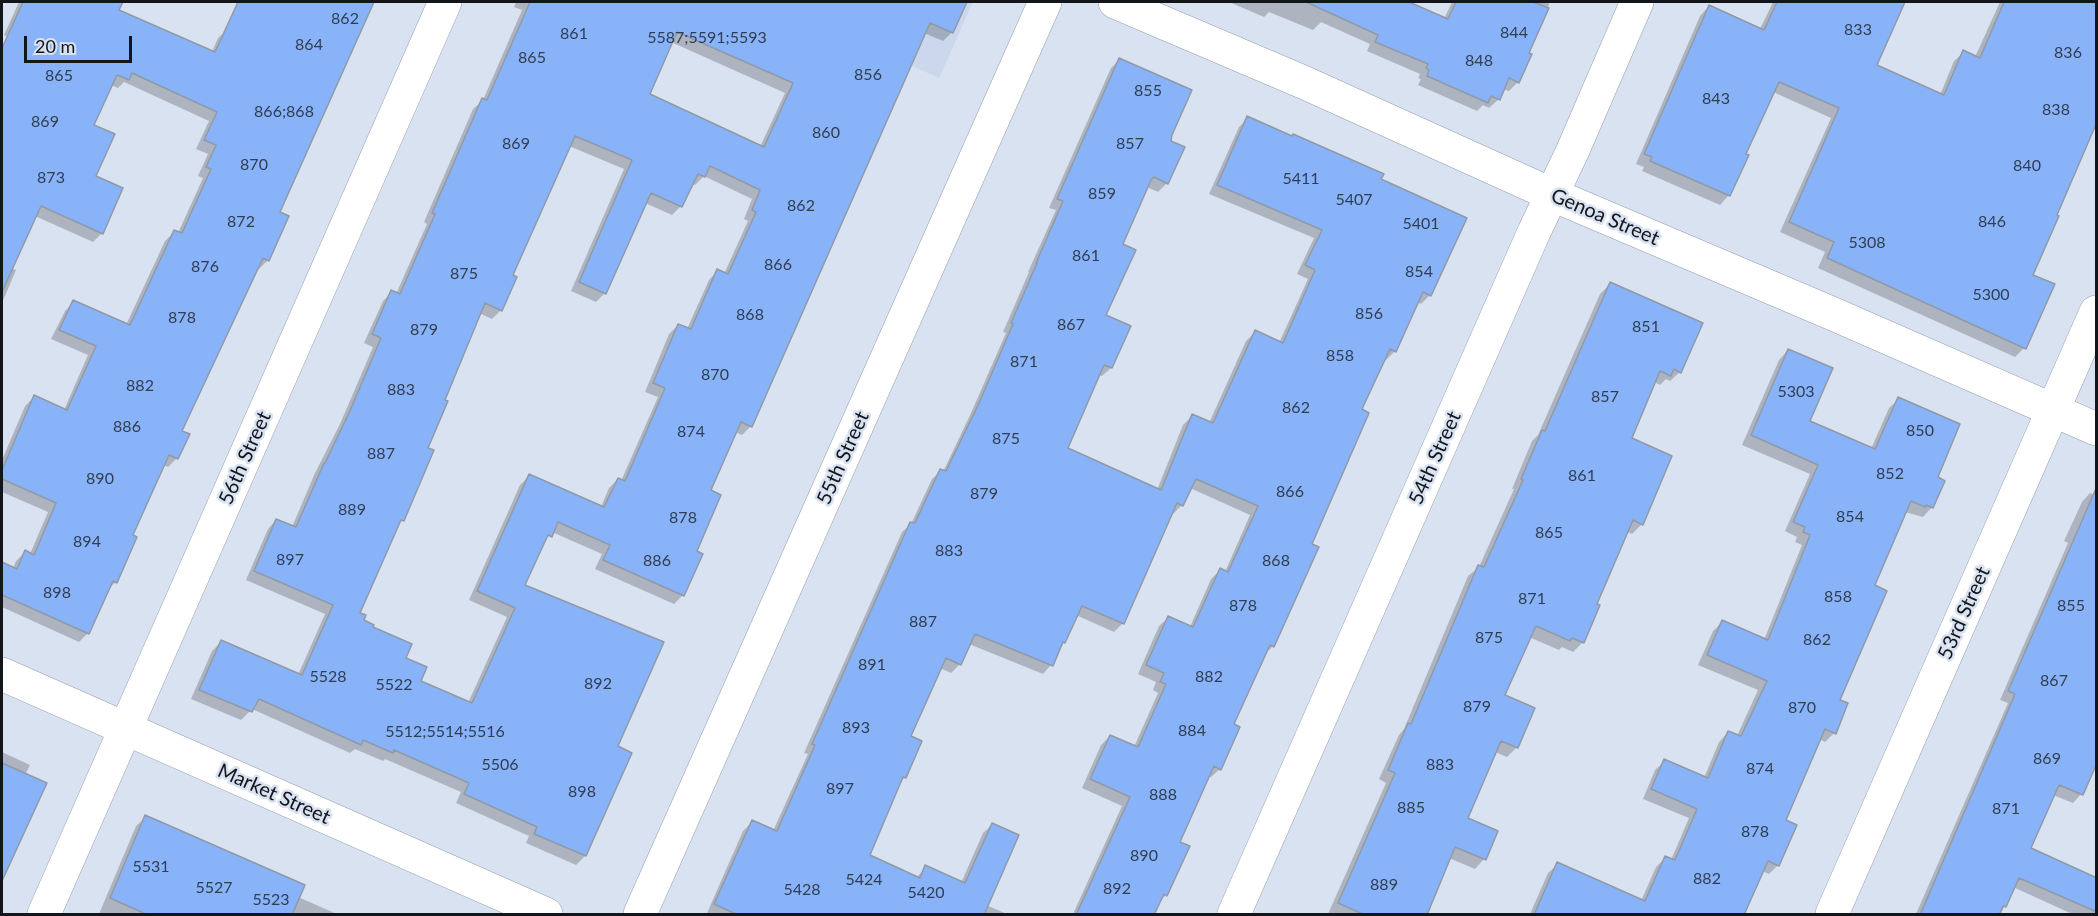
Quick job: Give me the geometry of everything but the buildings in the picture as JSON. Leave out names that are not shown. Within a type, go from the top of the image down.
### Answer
[{"type":"street","name":"56th Street","points":[[44,915],[446,2]]},
{"type":"street","name":"55th Street","points":[[640,915],[1045,2]]},
{"type":"street","name":"Genoa Street","points":[[1115,2],[1303,82],[1553,195],[2097,429]]},
{"type":"street","name":"54th Street","points":[[1234,915],[1637,2]]},
{"type":"street","name":"53rd Street","points":[[1832,915],[2097,312]]},
{"type":"street","name":"Market Street","points":[[2,674],[546,915]]},
{"type":"shaded area","points":[[853,2],[973,2],[939,78],[839,33]]}]
